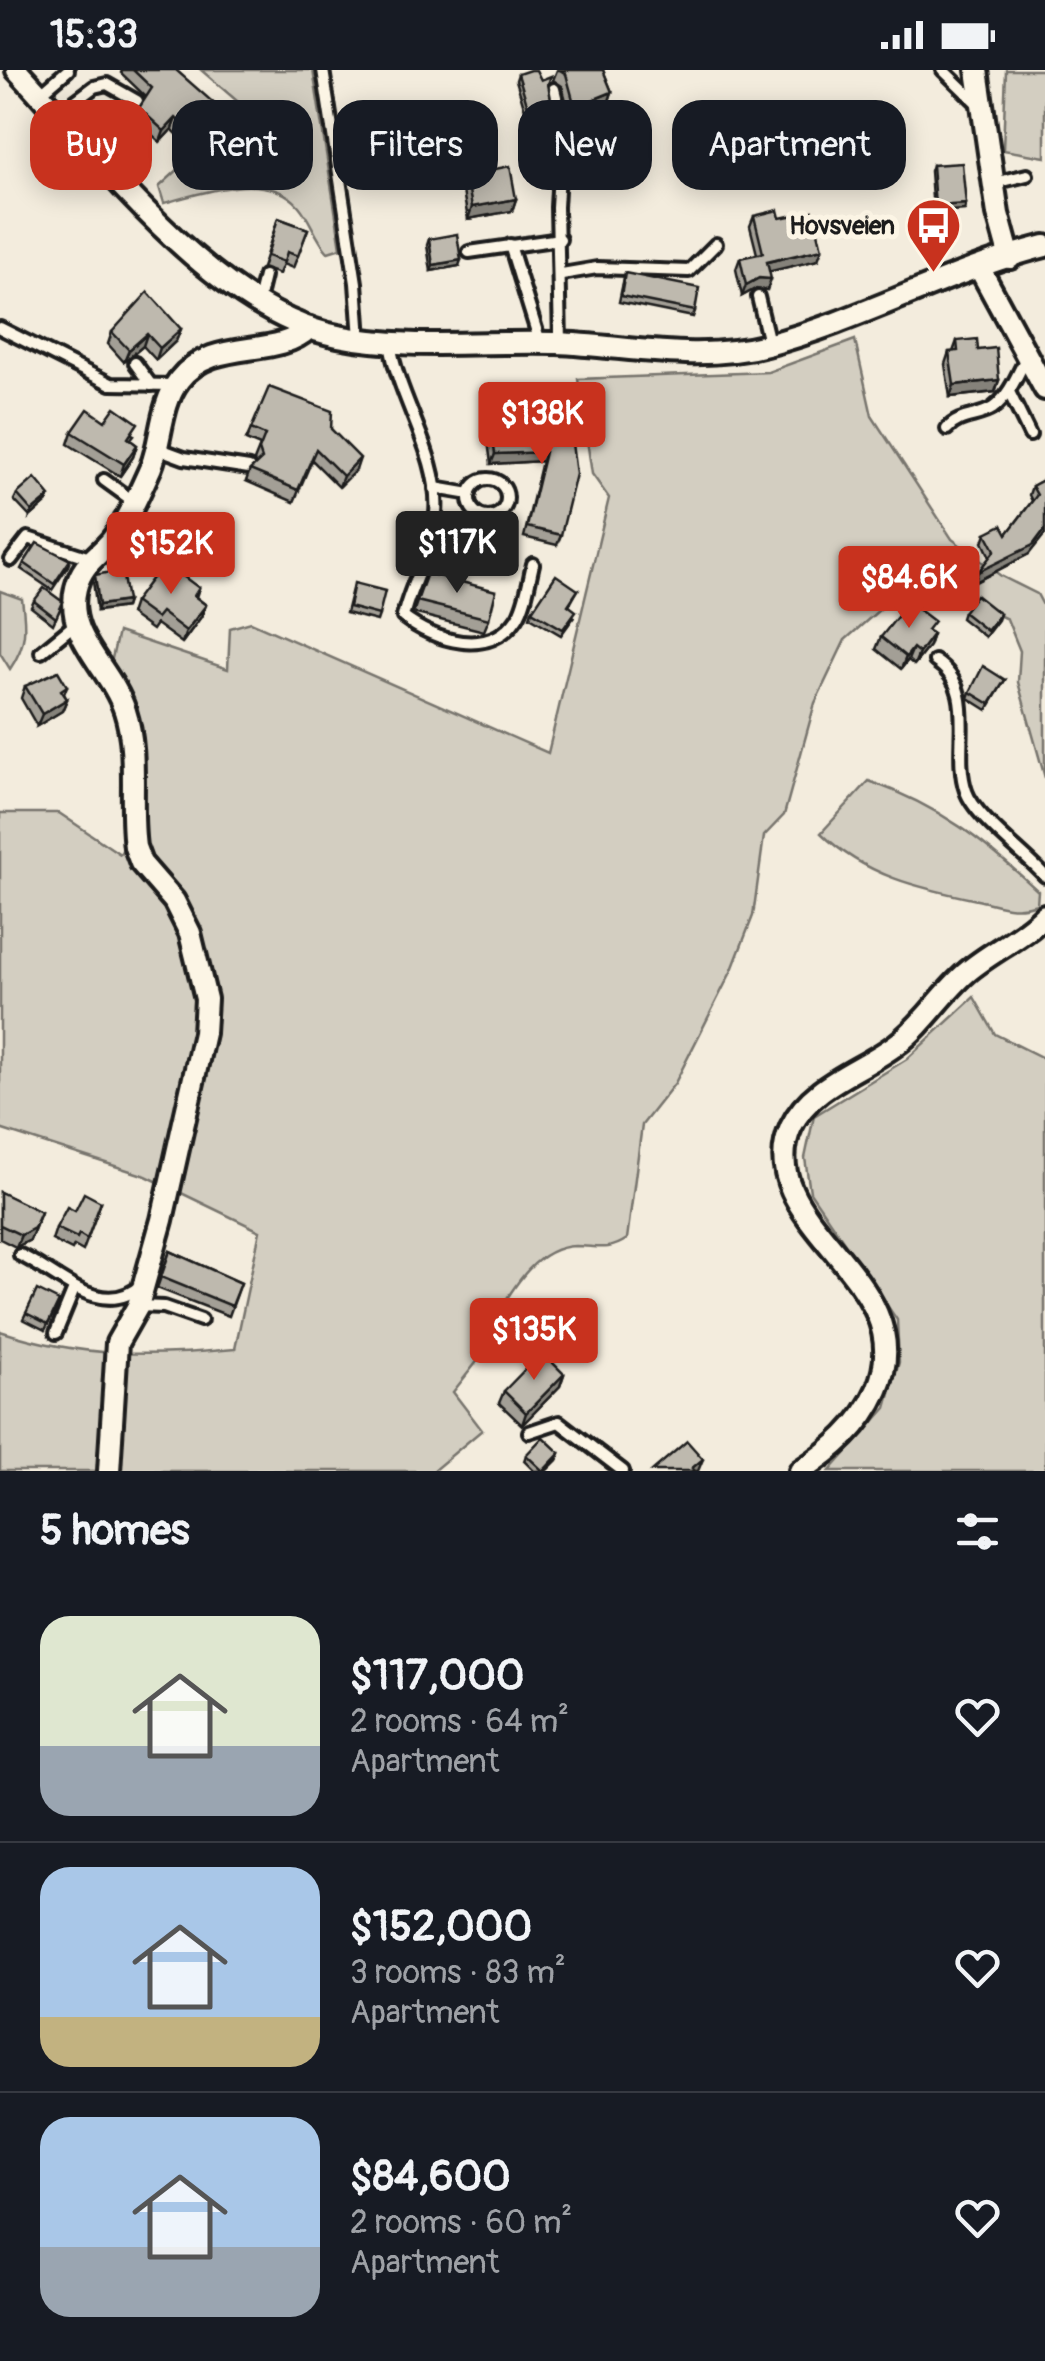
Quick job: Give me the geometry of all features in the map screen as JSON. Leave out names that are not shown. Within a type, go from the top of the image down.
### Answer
[{"type":"street","points":[[17,70],[45,100]]},
{"type":"street","points":[[977,70],[993,183],[1010,258]]},
{"type":"street","points":[[129,190],[178,242],[257,306],[309,328],[360,340],[390,342],[550,343],[702,356],[770,344],[1045,246]]},
{"type":"street","points":[[980,269],[1045,390]]},
{"type":"street","points":[[109,1471],[117,1342],[138,1306],[182,1143],[206,999],[190,933],[174,901],[141,863],[135,847],[131,737],[125,710],[111,679],[74,625],[76,589],[90,558],[112,540],[133,501],[157,448],[176,385],[199,363],[218,354],[297,339],[309,328]]},
{"type":"street","points":[[800,1471],[838,1444],[870,1406],[884,1374],[886,1342],[883,1319],[812,1224],[786,1175],[784,1151],[790,1130],[800,1110],[821,1091],[897,1045],[961,977],[1045,915]]},
{"type":"lane","points":[[40,94],[68,70]]},
{"type":"lane","points":[[323,70],[356,283],[360,340]]},
{"type":"lane","points":[[943,70],[984,108]]},
{"type":"lane","points":[[77,100],[94,87],[106,84],[137,100]]},
{"type":"lane","points":[[550,343],[562,274],[562,121],[554,89]]},
{"type":"lane","points":[[993,183],[1026,175]]},
{"type":"lane","points":[[469,252],[560,239]]},
{"type":"lane","points":[[562,274],[597,268],[689,271],[716,244]]},
{"type":"lane","points":[[510,246],[550,343]]},
{"type":"lane","points":[[257,306],[264,276]]},
{"type":"lane","points":[[758,297],[770,344]]},
{"type":"lane","points":[[0,328],[111,384],[176,385]]},
{"type":"lane","points":[[390,342],[394,373],[436,488],[431,543],[402,616],[442,637],[476,645],[494,638],[516,619],[533,564]]},
{"type":"lane","points":[[947,429],[955,420],[990,410],[1009,392],[1026,358]]},
{"type":"lane","points":[[135,363],[150,385]]},
{"type":"lane","points":[[1009,392],[1030,435]]},
{"type":"lane","points":[[157,448],[184,458],[249,468]]},
{"type":"lane","points":[[104,480],[133,501]]},
{"type":"lane","points":[[436,488],[470,494]]},
{"type":"lane","points":[[11,560],[28,538],[90,558]]},
{"type":"lane","points":[[41,652],[74,625]]},
{"type":"lane","points":[[935,661],[950,671],[959,692],[961,775],[966,794],[976,812],[998,828],[1045,876]]},
{"type":"lane","points":[[20,1255],[74,1289],[117,1298],[130,1296],[145,1281]]},
{"type":"lane","points":[[56,1333],[74,1289]]},
{"type":"lane","points":[[138,1306],[164,1307],[201,1320]]},
{"type":"lane","points":[[530,1432],[559,1422],[623,1471]]},
{"type":"shaded area","points":[[201,70],[313,70],[341,248],[328,252],[299,206],[273,190],[313,190],[313,100],[236,100]]},
{"type":"shaded area","points":[[1006,70],[1045,70],[1045,157],[1003,150]]},
{"type":"shaded area","points":[[172,175],[172,190],[218,190],[164,203],[159,187]]},
{"type":"shaded area","points":[[855,340],[872,416],[952,539],[1001,576],[1037,594],[1045,609],[1045,778],[1018,682],[1020,651],[1007,619],[936,586],[896,595],[845,640],[815,703],[784,815],[764,836],[753,916],[732,970],[675,1083],[642,1125],[627,1239],[608,1247],[559,1249],[523,1276],[488,1329],[498,1335],[453,1392],[482,1430],[433,1471],[0,1471],[0,1331],[88,1351],[174,1353],[235,1349],[260,1231],[146,1176],[0,1129],[0,813],[59,813],[120,854],[144,814],[139,717],[111,663],[118,632],[228,669],[230,628],[251,622],[548,753],[609,498],[592,474],[578,379],[768,372]]},
{"type":"shaded area","points":[[0,591],[22,599],[22,644],[10,669],[0,653]]},
{"type":"shaded area","points":[[869,781],[940,814],[979,841],[1038,891],[1037,904],[1007,907],[934,891],[874,870],[838,848],[821,833]]},
{"type":"shaded area","points":[[974,997],[995,1034],[1045,1059],[1045,1471],[830,1471],[886,1408],[899,1362],[897,1320],[810,1192],[805,1158],[814,1116],[907,1059]]},
{"type":"building","points":[[133,70],[176,70],[210,100],[172,100],[172,122],[164,131],[152,120],[152,100],[144,100],[152,88]]},
{"type":"building","points":[[536,70],[541,80],[551,76],[548,84],[551,100],[526,100],[518,74]]},
{"type":"building","points":[[560,70],[603,70],[612,92],[592,100],[573,100],[566,74]]},
{"type":"building","points":[[962,163],[966,204],[935,206],[932,165]]},
{"type":"building","points":[[510,166],[516,199],[472,207],[469,190],[498,190],[498,168]]},
{"type":"building","points":[[778,210],[780,218],[813,211],[822,249],[767,262],[771,279],[759,278],[746,285],[740,258],[763,253],[754,216]]},
{"type":"building","points":[[278,218],[308,229],[298,256],[287,252],[284,262],[267,256]]},
{"type":"building","points":[[457,234],[461,260],[433,265],[429,239]]},
{"type":"building","points":[[625,273],[699,288],[695,311],[621,296]]},
{"type":"building","points":[[148,292],[181,329],[160,348],[147,334],[129,350],[112,332]]},
{"type":"building","points":[[977,339],[978,350],[996,348],[999,380],[954,385],[949,352],[958,351],[957,341]]},
{"type":"building","points":[[269,387],[332,411],[331,429],[360,458],[343,476],[316,449],[298,490],[250,470],[262,459],[259,450],[265,435],[251,429]]},
{"type":"building","points":[[115,407],[138,423],[128,438],[137,445],[124,464],[72,432],[88,409],[105,421]]},
{"type":"building","points":[[537,412],[539,432],[570,428],[576,474],[561,535],[527,527],[545,452],[495,454],[492,431],[502,430],[501,417]]},
{"type":"building","points":[[35,478],[50,496],[32,511],[17,494]]},
{"type":"building","points":[[1045,479],[1045,529],[1033,545],[978,572],[995,550],[986,533],[1002,525],[1007,534],[1037,495],[1032,486]]},
{"type":"building","points":[[37,543],[70,560],[54,584],[24,563]]},
{"type":"building","points":[[164,562],[199,588],[194,596],[206,605],[186,631],[161,612],[156,618],[134,602]]},
{"type":"building","points":[[122,570],[127,601],[99,605],[95,575]]},
{"type":"building","points":[[427,573],[496,591],[489,619],[417,601]]},
{"type":"building","points":[[556,575],[578,590],[568,605],[576,611],[563,629],[532,611]]},
{"type":"building","points":[[354,583],[385,591],[379,615],[349,607]]},
{"type":"building","points":[[44,588],[63,602],[56,618],[34,601]]},
{"type":"building","points":[[976,595],[1000,614],[987,631],[963,612]]},
{"type":"building","points":[[909,602],[934,621],[927,630],[933,634],[919,653],[913,648],[906,657],[881,637]]},
{"type":"building","points":[[983,666],[1005,680],[990,704],[970,692]]},
{"type":"building","points":[[58,671],[67,686],[61,690],[67,699],[42,714],[25,686]]},
{"type":"building","points":[[0,1192],[41,1212],[34,1228],[21,1235],[0,1225]]},
{"type":"building","points":[[84,1193],[101,1202],[87,1239],[56,1228],[67,1207],[75,1211]]},
{"type":"building","points":[[170,1251],[241,1283],[232,1306],[161,1277]]},
{"type":"building","points":[[37,1290],[59,1301],[48,1324],[26,1313]]},
{"type":"building","points":[[542,1352],[564,1374],[526,1413],[504,1391]]},
{"type":"building","points":[[543,1437],[560,1453],[543,1471],[526,1455]]},
{"type":"building","points":[[687,1441],[703,1459],[692,1468],[695,1471],[652,1471]]},
{"type":"place","name":"Hovsveien","points":[[934,274]]}]
